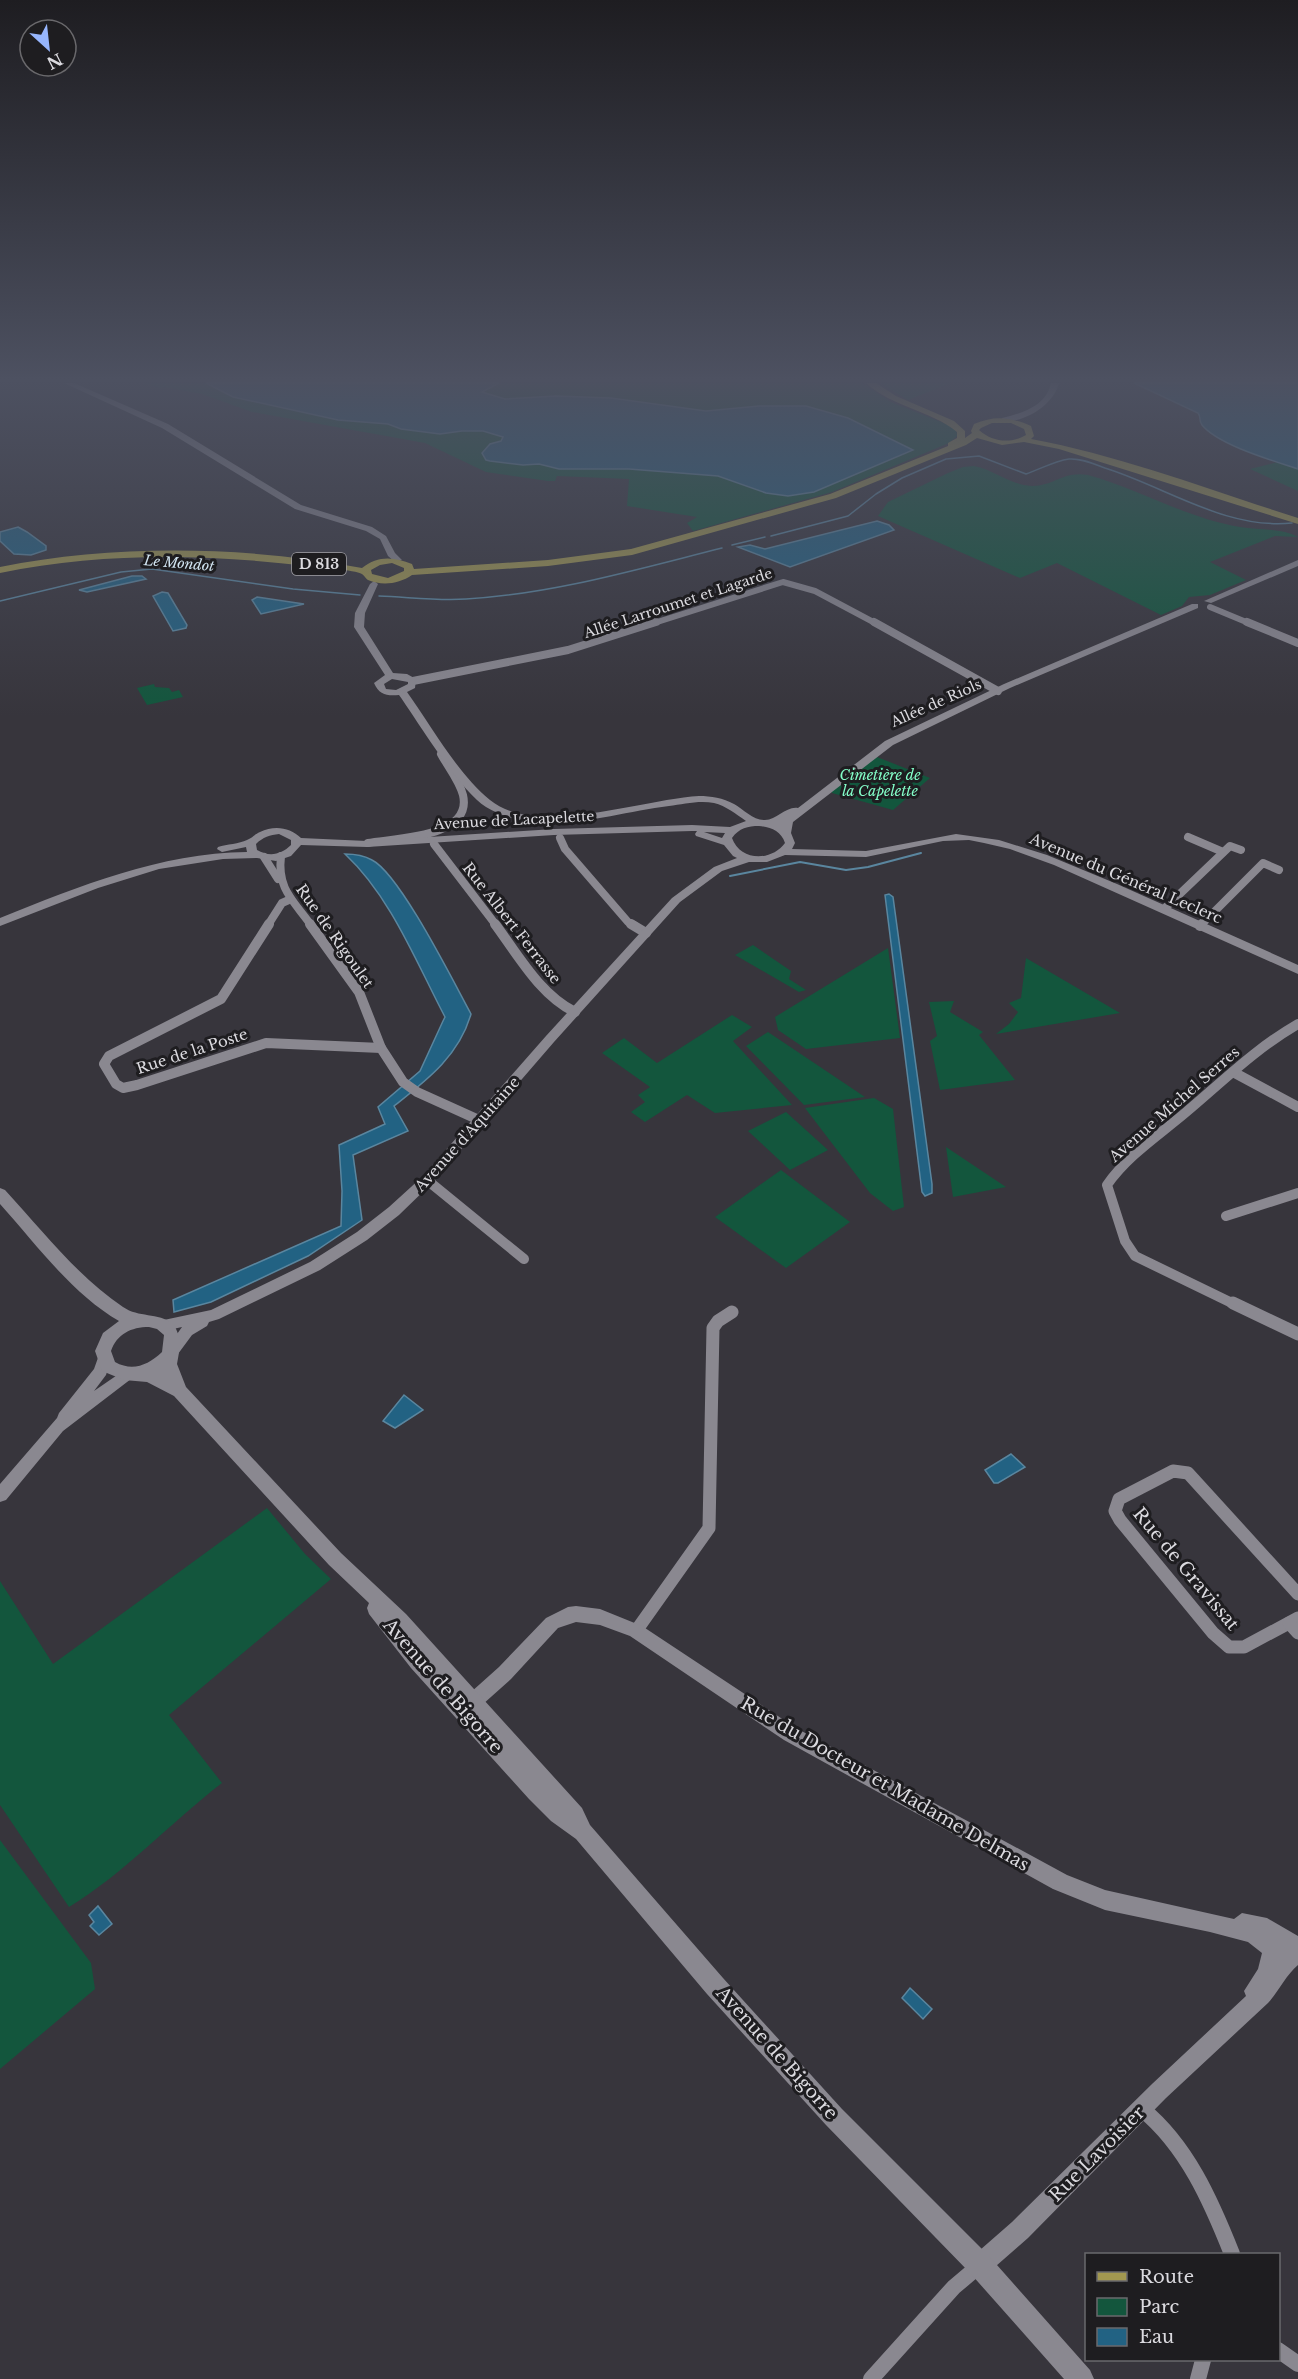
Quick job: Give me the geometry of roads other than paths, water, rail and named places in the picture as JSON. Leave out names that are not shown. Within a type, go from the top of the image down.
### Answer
[{"type":"main road","points":[[404,565],[393,580],[371,578],[377,562],[404,565],[497,565],[601,558],[650,548],[838,494]]},
{"type":"main road","points":[[1218,494],[1298,519]]},
{"type":"main road","name":"D 813","points":[[0,570],[62,558],[105,554],[191,554],[350,564],[377,562]]},
{"type":"main road","name":"D 813","points":[[273,559],[371,578]]},
{"type":"main road","points":[[0,1194],[97,1296],[119,1315],[135,1322]]},
{"type":"main road","points":[[97,1296],[111,1328],[110,1336]]},
{"type":"main road","points":[[146,1320],[164,1325],[172,1335],[173,1341],[169,1355],[159,1365],[132,1374],[108,1366],[104,1359],[105,1344],[117,1330],[146,1320]]},
{"type":"main road","name":"Avenue de Bigorre","points":[[169,1355],[169,1364],[180,1391],[360,1586],[408,1650],[529,1784],[564,1820],[583,1832]]},
{"type":"main road","name":"Avenue de Bigorre","points":[[132,1374],[150,1376],[180,1391]]},
{"type":"main road","name":"Avenue de Bigorre","points":[[360,1586],[399,1620],[471,1704],[575,1815],[583,1832],[716,1986],[834,2117],[981,2265],[1081,2379]]},
{"type":"main road","points":[[408,1650],[418,1653],[471,1704]]},
{"type":"street","points":[[276,494],[298,507],[359,524],[378,534],[404,565]]},
{"type":"street","points":[[377,562],[382,546],[378,534]]},
{"type":"street","points":[[1209,604],[1297,563]]},
{"type":"street","points":[[371,578],[360,613],[359,627],[361,635],[390,676]]},
{"type":"street","points":[[360,613],[378,590],[393,580]]},
{"type":"street","name":"Allée Larroumet et Lagarde","points":[[413,681],[568,650],[783,582],[815,591],[998,691]]},
{"type":"street","name":"Allée de Riols","points":[[784,852],[790,843],[786,826],[789,820],[889,743],[911,730],[1195,606],[1192,603],[1194,600],[1209,604]]},
{"type":"street","points":[[1209,604],[1298,643]]},
{"type":"street","points":[[390,676],[407,677],[413,681],[412,687],[402,693],[391,693],[379,688],[379,683],[390,676]]},
{"type":"street","name":"Allée de Riols","points":[[736,828],[784,817],[886,742],[928,720],[998,691]]},
{"type":"street","points":[[402,693],[477,798],[492,808],[522,818],[568,819],[649,804],[709,800],[727,804],[737,816],[736,828]]},
{"type":"street","points":[[367,844],[434,832],[448,827],[460,817],[465,807],[464,796],[442,756],[441,748]]},
{"type":"street","name":"Avenue du Général Leclerc","points":[[727,804],[788,836],[831,854]]},
{"type":"street","name":"Avenue de Lacapelette","points":[[0,922],[127,874],[173,863],[231,855],[281,856],[295,845],[367,844],[554,832],[736,828]]},
{"type":"street","name":"Avenue d'Aquitaine","points":[[164,1325],[214,1315],[315,1266],[394,1211],[427,1180],[676,900],[718,869],[729,856],[729,834],[736,828]]},
{"type":"street","name":"Avenue de Lacapelette","points":[[0,917],[96,878],[142,863],[252,842],[263,834],[277,831],[290,834],[295,845]]},
{"type":"street","name":"Avenue de Lacapelette","points":[[295,845],[434,844],[688,833],[711,837],[749,858]]},
{"type":"street","name":"Avenue du Général Leclerc","points":[[749,858],[768,859],[784,852],[868,854],[899,846],[963,837],[994,841],[1038,854],[1298,970]]},
{"type":"street","points":[[1188,837],[1223,852]]},
{"type":"street","points":[[560,838],[565,849],[628,922],[646,933]]},
{"type":"street","points":[[252,842],[251,849],[261,856],[282,884]]},
{"type":"street","name":"Rue Albert Ferrasse","points":[[434,844],[547,992],[560,1004],[574,1012]]},
{"type":"street","points":[[1164,909],[1230,846],[1241,850]]},
{"type":"street","name":"Rue de Rigoulet","points":[[281,856],[279,874],[282,884],[359,992],[381,1048],[403,1082],[417,1092],[479,1120]]},
{"type":"street","name":"Avenue d'Aquitaine","points":[[718,869],[749,858]]},
{"type":"street","points":[[1200,926],[1263,863],[1279,870]]},
{"type":"street","name":"Rue de la Poste","points":[[291,899],[282,903],[221,999],[109,1056],[105,1064],[116,1084],[123,1088],[136,1085],[266,1043],[381,1048]]},
{"type":"street","name":"Avenue Michel Serres","points":[[1298,1024],[1281,1034],[1233,1072],[1109,1180],[1107,1189],[1125,1241],[1135,1256],[1298,1334]]},
{"type":"street","points":[[1233,1072],[1298,1107]]},
{"type":"street","points":[[427,1180],[524,1259]]},
{"type":"street","points":[[1226,1216],[1298,1193]]},
{"type":"street","points":[[636,1631],[709,1528],[713,1328],[718,1321],[732,1312]]},
{"type":"street","points":[[169,1355],[187,1331],[214,1315]]},
{"type":"street","points":[[0,1495],[101,1371],[104,1359]]},
{"type":"street","points":[[58,1426],[132,1374]]},
{"type":"street","name":"Rue de Gravissat","points":[[1295,1624],[1244,1647],[1229,1647],[1220,1641],[1120,1520],[1115,1511],[1119,1499],[1173,1471],[1188,1473],[1298,1594]]},
{"type":"street","name":"Rue du Docteur et Madame Delmas","points":[[471,1704],[505,1673],[552,1623],[576,1614],[593,1615],[636,1631],[790,1734],[1060,1882],[1105,1900],[1210,1922],[1286,1946]]},
{"type":"street","name":"Rue Lavoisier","points":[[981,2265],[1020,2230],[1212,2040],[1230,2016],[1263,1981],[1286,1946]]},
{"type":"street","points":[[1142,2109],[1157,2119],[1192,2170],[1216,2213],[1232,2253]]},
{"type":"street","points":[[871,2379],[954,2287],[981,2265]]},
{"type":"street","points":[[1280,2351],[1298,2364]]},
{"type":"street","points":[[1198,2379],[1203,2361]]},
{"type":"water","points":[[773,494],[801,494],[788,496]]},
{"type":"water","points":[[877,521],[889,525],[894,530],[790,567],[738,547],[750,545],[765,549]]},
{"type":"water","points":[[18,527],[46,546],[46,550],[31,555],[14,554],[0,541],[0,532]]},
{"type":"water","points":[[132,576],[142,576],[146,579],[87,592],[79,590]]},
{"type":"water","points":[[162,592],[168,593],[187,625],[186,628],[173,631],[153,596]]},
{"type":"water","points":[[257,597],[304,604],[261,614],[252,600]]},
{"type":"water","points":[[345,854],[372,860],[384,869],[397,886],[426,931],[471,1014],[466,1029],[450,1055],[440,1066],[394,1106],[408,1131],[353,1155],[362,1220],[308,1256],[211,1302],[174,1312],[173,1300],[341,1226],[342,1191],[339,1145],[385,1124],[378,1107],[420,1071],[445,1017],[389,910],[376,890]]},
{"type":"water","points":[[889,894],[893,897],[932,1184],[932,1193],[925,1196],[922,1192],[885,895]]},
{"type":"water","points":[[404,1395],[423,1410],[395,1428],[383,1421]]},
{"type":"water","points":[[1011,1454],[1025,1467],[998,1483],[994,1483],[985,1470]]},
{"type":"water","points":[[98,1906],[112,1924],[99,1935],[90,1926],[94,1922],[89,1915]]},
{"type":"water","points":[[910,1988],[932,2009],[923,2019],[902,1998]]},
{"type":"waterway","points":[[771,536],[848,516],[876,494]]},
{"type":"waterway","points":[[1171,494],[1220,514],[1244,520],[1292,523]]},
{"type":"waterway","points":[[732,545],[765,537]]},
{"type":"waterway","name":"Le Mondot","points":[[379,596],[455,599],[531,592],[595,580],[722,548]]},
{"type":"waterway","name":"Le Mondot","points":[[0,601],[121,572],[152,569],[293,589],[360,595]]},
{"type":"waterway","points":[[730,876],[800,862],[846,870],[868,867],[921,853]]},
{"type":"park label","name":"Cimetière de la Capelette","points":[[880,784]]}]
